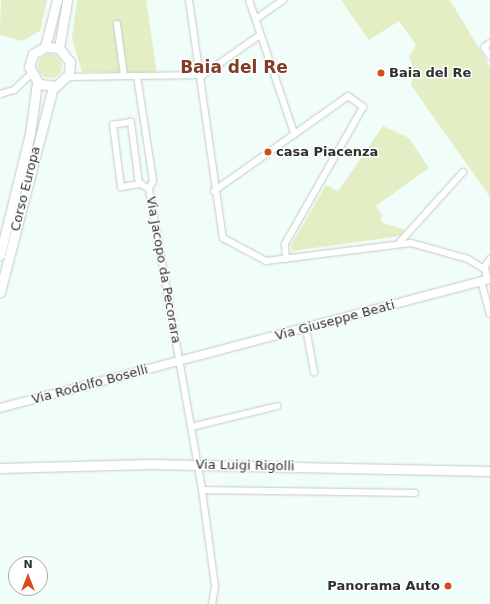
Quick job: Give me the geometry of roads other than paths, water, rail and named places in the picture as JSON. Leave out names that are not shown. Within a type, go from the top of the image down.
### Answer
[{"type":"main road","points":[[57,0],[44,47],[30,60],[30,74],[37,83],[53,87],[67,77],[70,62],[59,48],[67,0]]},
{"type":"main road","points":[[44,47],[59,48]]},
{"type":"main road","name":"Corso Europa","points":[[0,255],[28,142],[37,83]]},
{"type":"main road","name":"Corso Europa","points":[[0,292],[53,87]]},
{"type":"main road","name":"Via Luigi Rigolli","points":[[0,468],[198,464],[490,471]]},
{"type":"street","points":[[189,0],[214,190],[223,238],[263,260],[286,259],[398,244],[417,244],[468,259],[484,269]]},
{"type":"street","points":[[248,0],[256,19],[260,35],[294,133]]},
{"type":"street","points":[[256,19],[283,0]]},
{"type":"street","points":[[117,24],[124,76]]},
{"type":"street","points":[[67,77],[199,76],[260,35]]},
{"type":"street","points":[[490,43],[484,47],[490,56]]},
{"type":"street","points":[[0,94],[14,90],[30,74]]},
{"type":"street","points":[[137,76],[153,181],[148,189]]},
{"type":"street","points":[[214,190],[348,96],[363,107],[285,244],[286,259]]},
{"type":"street","name":"Via Jacopo da Pecorara","points":[[139,184],[131,122],[113,125],[121,187],[139,184],[148,189],[198,464],[215,586],[212,604]]},
{"type":"street","points":[[398,244],[463,172]]},
{"type":"street","points":[[468,259],[490,259]]},
{"type":"street","points":[[490,259],[484,269],[490,314]]},
{"type":"street","name":"Via Giuseppe Beati","points":[[180,362],[486,280]]},
{"type":"street","points":[[306,328],[314,372]]},
{"type":"street","name":"Via Rodolfo Boselli","points":[[0,408],[180,362]]},
{"type":"street","points":[[192,427],[278,406]]},
{"type":"street","points":[[202,490],[416,493]]},
{"type":"place","name":"Baia del Re","points":[[381,73]]},
{"type":"place","name":"casa Piacenza","points":[[268,152]]},
{"type":"place","name":"Panorama Auto","points":[[448,586]]},
{"type":"district","name":"Baia del Re","points":[[234,68]]}]
